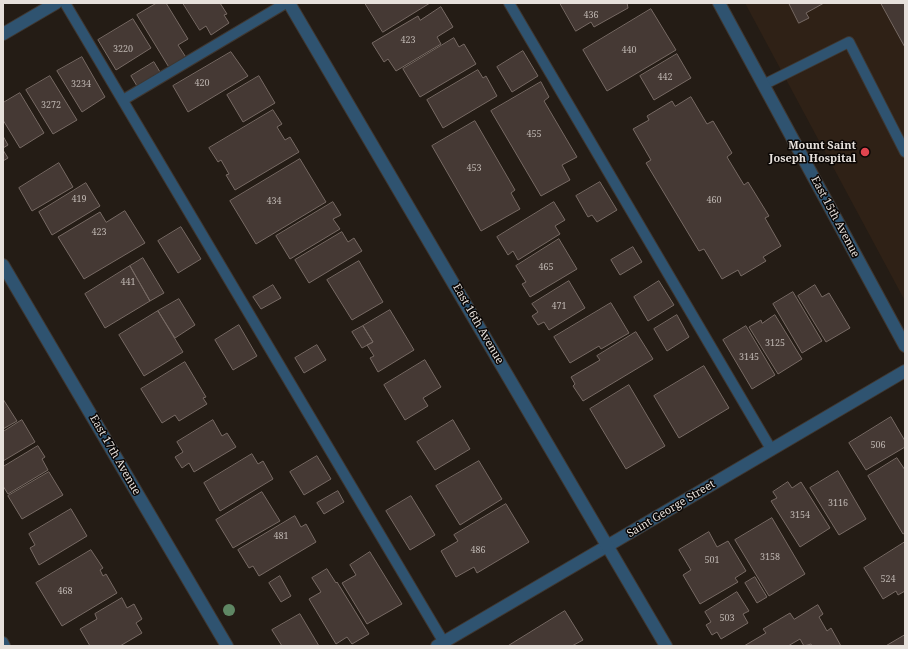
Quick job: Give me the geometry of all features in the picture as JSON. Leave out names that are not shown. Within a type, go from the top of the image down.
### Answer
[{"type":"street","points":[[3,34],[56,3]]},
{"type":"street","name":"East 16th Avenue","points":[[288,3],[666,646]]},
{"type":"street","name":"East 15th Avenue","points":[[719,3],[905,346]]},
{"type":"street","name":"East 17th Avenue","points":[[3,265],[227,646]]},
{"type":"street","name":"Saint George Street","points":[[442,645],[905,371]]},
{"type":"lane","points":[[65,3],[442,645]]},
{"type":"lane","points":[[123,100],[288,3]]},
{"type":"lane","points":[[509,3],[771,449]]},
{"type":"lane","points":[[763,85],[849,42],[905,152]]},
{"type":"lane","points":[[3,642],[6,646]]},
{"type":"shaded area","name":"Mount Saint Joseph Hospital","points":[[745,3],[905,3],[905,301]]},
{"type":"building","points":[[157,3],[166,3],[188,39],[178,45],[187,59],[170,69],[137,15]]},
{"type":"building","points":[[183,3],[220,3],[227,14],[224,15],[229,23],[211,35],[206,26],[200,30]]},
{"type":"building","points":[[365,3],[430,3],[383,32]]},
{"type":"building","points":[[560,3],[627,3],[628,8],[594,27],[591,22],[576,31]]},
{"type":"building","points":[[789,3],[824,3],[806,13],[809,18],[799,23]]},
{"type":"building","points":[[881,3],[905,3],[905,47]]},
{"type":"building","points":[[441,7],[453,27],[437,37],[441,44],[396,71],[388,59],[384,62],[372,43],[418,16],[420,20]]},
{"type":"building","points":[[651,9],[676,50],[607,91],[583,50]]},
{"type":"building","points":[[133,19],[151,48],[116,70],[98,40]]},
{"type":"building","points":[[454,38],[459,47],[464,44],[476,64],[420,97],[403,69]]},
{"type":"building","points":[[523,51],[538,76],[512,92],[497,67]]},
{"type":"building","points":[[231,52],[248,76],[188,112],[173,86]]},
{"type":"building","points":[[677,54],[691,78],[654,100],[640,76]]},
{"type":"building","points":[[82,57],[105,97],[82,112],[57,71]]},
{"type":"building","points":[[154,62],[160,72],[137,86],[131,76]]},
{"type":"building","points":[[478,70],[483,78],[486,76],[497,96],[443,128],[427,100]]},
{"type":"building","points":[[50,76],[77,120],[53,134],[26,90]]},
{"type":"building","points":[[259,76],[275,103],[243,122],[227,95]]},
{"type":"building","points":[[541,82],[549,97],[544,101],[577,157],[562,165],[570,180],[541,196],[491,111]]},
{"type":"building","points":[[20,93],[44,133],[20,148],[3,120],[3,103]]},
{"type":"building","points":[[691,97],[707,124],[713,121],[732,153],[727,157],[744,185],[748,182],[769,216],[765,218],[781,246],[763,257],[766,261],[741,276],[738,270],[722,279],[704,249],[699,251],[646,163],[651,160],[633,129],[649,120],[647,116],[672,101],[675,106]]},
{"type":"building","points":[[273,110],[282,124],[277,127],[285,140],[290,137],[299,152],[235,190],[226,175],[229,174],[221,160],[218,162],[209,148]]},
{"type":"building","points":[[475,121],[515,190],[511,193],[520,209],[481,231],[432,146]]},
{"type":"building","points":[[3,136],[8,145],[3,148]]},
{"type":"building","points":[[3,150],[8,158],[3,161]]},
{"type":"building","points":[[300,159],[326,202],[256,244],[230,201]]},
{"type":"building","points":[[59,163],[73,187],[32,211],[19,188]]},
{"type":"building","points":[[600,182],[617,210],[597,222],[592,215],[588,217],[576,196]]},
{"type":"building","points":[[86,183],[100,206],[52,235],[39,212]]},
{"type":"building","points":[[333,202],[341,215],[333,219],[340,229],[290,259],[276,236]]},
{"type":"building","points":[[554,202],[565,220],[555,226],[560,234],[518,260],[513,251],[508,255],[497,237]]},
{"type":"building","points":[[125,211],[145,243],[84,279],[58,237],[100,212],[106,222]]},
{"type":"building","points":[[181,227],[201,259],[178,273],[158,241]]},
{"type":"building","points":[[342,232],[348,242],[354,238],[362,251],[309,283],[295,260]]},
{"type":"building","points":[[559,239],[577,269],[530,297],[522,284],[526,282],[516,266]]},
{"type":"building","points":[[633,247],[642,262],[620,275],[611,260]]},
{"type":"building","points":[[143,258],[164,293],[150,301],[130,266]]},
{"type":"building","points":[[359,261],[383,302],[352,320],[327,280]]},
{"type":"building","points":[[130,266],[150,301],[105,328],[85,294]]},
{"type":"building","points":[[569,281],[585,308],[549,330],[544,322],[538,325],[532,316],[538,312],[532,304]]},
{"type":"building","points":[[659,281],[674,305],[648,321],[634,297]]},
{"type":"building","points":[[273,285],[281,298],[261,309],[253,297]]},
{"type":"building","points":[[815,285],[822,297],[829,293],[850,328],[826,342],[798,296]]},
{"type":"building","points":[[793,292],[822,341],[802,353],[773,304]]},
{"type":"building","points":[[179,299],[195,325],[175,338],[158,311]]},
{"type":"building","points":[[611,303],[629,333],[601,349],[599,346],[570,363],[554,337]]},
{"type":"building","points":[[390,310],[414,350],[378,372],[370,358],[374,356],[367,345],[373,342],[363,326]]},
{"type":"building","points":[[158,311],[183,352],[144,376],[119,335]]},
{"type":"building","points":[[677,315],[689,337],[667,351],[654,329]]},
{"type":"building","points":[[775,315],[802,359],[778,374],[749,327],[761,320],[762,323]]},
{"type":"building","points":[[239,325],[257,356],[233,370],[215,340]]},
{"type":"building","points":[[363,326],[373,342],[362,348],[352,332]]},
{"type":"building","points":[[746,326],[775,375],[752,389],[723,340]]},
{"type":"building","points":[[636,332],[653,359],[583,401],[573,386],[575,384],[571,377],[600,360],[597,356]]},
{"type":"building","points":[[317,345],[326,360],[304,373],[295,358]]},
{"type":"building","points":[[425,360],[441,387],[423,398],[428,406],[405,420],[384,385]]},
{"type":"building","points":[[185,362],[206,397],[203,398],[207,404],[179,421],[175,415],[162,423],[141,389]]},
{"type":"building","points":[[704,366],[729,408],[679,438],[654,396]]},
{"type":"building","points":[[629,385],[665,446],[626,469],[590,409]]},
{"type":"building","points":[[3,399],[17,421],[3,429]]},
{"type":"building","points":[[891,417],[905,441],[905,447],[866,470],[849,443]]},
{"type":"building","points":[[22,420],[35,442],[3,461],[3,432]]},
{"type":"building","points":[[213,420],[222,436],[227,433],[236,447],[194,472],[189,463],[182,468],[175,457],[183,452],[177,442]]},
{"type":"building","points":[[453,420],[470,449],[435,470],[417,442]]},
{"type":"building","points":[[38,446],[45,457],[42,459],[48,470],[8,494],[3,486],[3,467]]},
{"type":"building","points":[[252,454],[258,464],[263,461],[273,479],[220,511],[204,483]]},
{"type":"building","points":[[317,456],[331,479],[304,495],[290,472]]},
{"type":"building","points":[[897,458],[905,470],[905,533],[903,534],[868,476]]},
{"type":"building","points":[[479,461],[502,499],[460,525],[436,486]]},
{"type":"building","points":[[838,471],[866,519],[839,535],[810,488]]},
{"type":"building","points":[[49,472],[63,495],[22,519],[8,496]]},
{"type":"building","points":[[788,482],[792,488],[801,482],[830,528],[800,547],[771,501],[777,498],[773,492]]},
{"type":"building","points":[[338,491],[344,502],[324,514],[317,503]]},
{"type":"building","points":[[262,492],[280,521],[233,548],[216,520]]},
{"type":"building","points":[[411,496],[435,535],[410,550],[386,511]]},
{"type":"building","points":[[506,504],[529,542],[477,573],[474,567],[456,577],[441,551],[458,541],[454,535]]},
{"type":"building","points":[[71,509],[87,536],[39,565],[30,548],[35,545],[29,534]]},
{"type":"building","points":[[295,516],[301,527],[306,524],[316,542],[259,576],[253,566],[249,568],[238,550]]},
{"type":"building","points":[[772,518],[805,574],[769,596],[735,540]]},
{"type":"building","points":[[709,532],[717,547],[728,541],[746,571],[735,578],[738,582],[700,604],[683,575],[691,570],[679,550]]},
{"type":"building","points":[[905,542],[905,591],[898,595],[896,591],[883,599],[864,568]]},
{"type":"building","points":[[91,550],[103,568],[100,570],[103,576],[106,574],[117,593],[62,626],[36,583]]},
{"type":"building","points":[[370,552],[402,604],[367,624],[342,583],[356,575],[350,565]]},
{"type":"building","points":[[327,569],[336,583],[337,582],[369,634],[352,644],[347,637],[336,644],[309,599],[321,592],[312,578]]},
{"type":"building","points":[[280,576],[291,596],[281,602],[269,583]]},
{"type":"building","points":[[755,577],[767,597],[757,603],[745,583]]},
{"type":"building","points":[[737,592],[749,611],[743,614],[748,623],[721,639],[717,632],[712,635],[706,625],[711,622],[705,612]]},
{"type":"building","points":[[122,598],[127,608],[134,604],[142,619],[136,623],[142,633],[120,646],[90,646],[80,629],[97,619],[95,614]]},
{"type":"building","points":[[818,605],[823,614],[819,617],[827,631],[831,628],[841,646],[812,646],[811,644],[804,646],[800,639],[788,646],[744,646],[766,633],[763,629],[790,613],[794,619]]},
{"type":"building","points":[[565,611],[583,640],[572,646],[508,646]]},
{"type":"building","points":[[300,614],[319,646],[282,646],[272,630]]},
{"type":"building","points":[[905,635],[905,646],[886,646]]},
{"type":"place","name":"Mount Saint Joseph Hospital","points":[[865,152]]}]
